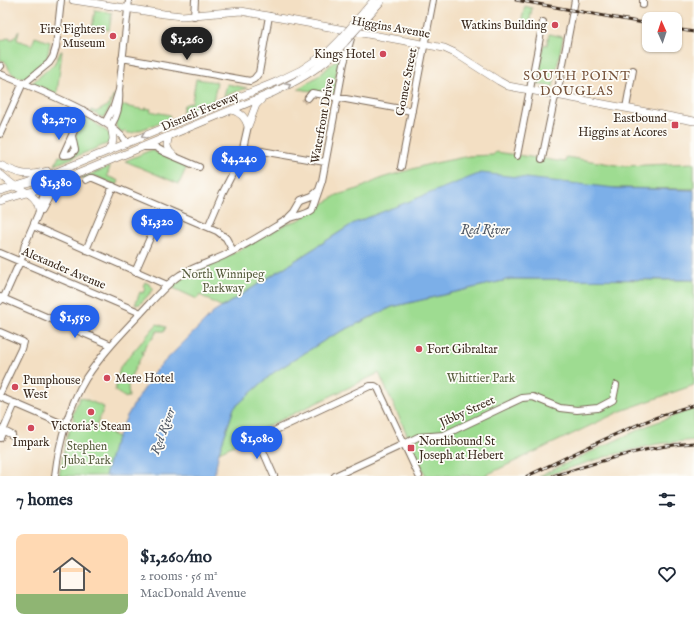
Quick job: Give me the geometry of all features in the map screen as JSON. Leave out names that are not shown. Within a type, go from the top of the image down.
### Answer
[{"type":"main road","name":"Higgins Avenue","points":[[73,0],[182,16],[236,11],[424,45],[448,50],[505,85],[530,91],[694,121]]},
{"type":"main road","name":"Disraeli Freeway","points":[[0,201],[46,187],[264,97],[289,85],[318,67],[374,0]]},
{"type":"main road","name":"Disraeli Freeway","points":[[0,191],[30,182],[126,144],[301,70],[330,54],[345,42],[382,0]]},
{"type":"main road","points":[[248,126],[256,105],[264,97]]},
{"type":"main road","points":[[232,110],[244,116],[248,126]]},
{"type":"main road","points":[[108,151],[113,142],[109,126]]},
{"type":"main road","points":[[169,136],[166,143],[168,150],[173,156]]},
{"type":"main road","points":[[88,170],[101,160],[119,152],[126,144]]},
{"type":"main road","points":[[0,165],[16,173],[30,175],[80,162]]},
{"type":"main road","points":[[46,187],[59,170]]},
{"type":"main road","points":[[0,174],[15,186],[33,196],[37,201],[39,211]]},
{"type":"street","points":[[0,134],[21,88],[49,63],[53,57],[56,47],[61,0]]},
{"type":"street","points":[[109,126],[107,119],[114,106],[119,90],[129,0]]},
{"type":"street","points":[[194,16],[195,0]]},
{"type":"street","name":"Gomez Street","points":[[401,167],[432,0]]},
{"type":"street","points":[[542,159],[575,0]]},
{"type":"street","points":[[122,58],[246,80],[254,79],[259,72],[270,16]]},
{"type":"street","points":[[517,156],[543,22]]},
{"type":"street","name":"Waterfront Drive","points":[[55,476],[60,444],[65,425],[82,385],[111,345],[167,285],[188,270],[233,251],[288,219],[311,211],[322,181],[350,31]]},
{"type":"street","points":[[626,108],[633,70]]},
{"type":"street","points":[[0,74],[83,110],[109,126],[121,136],[126,144]]},
{"type":"street","points":[[308,98],[312,93],[412,111]]},
{"type":"street","points":[[72,136],[83,110]]},
{"type":"street","points":[[208,227],[223,192],[241,158],[248,126]]},
{"type":"street","points":[[145,146],[155,147],[200,167]]},
{"type":"street","points":[[244,148],[325,162]]},
{"type":"street","points":[[86,180],[93,178],[208,227],[224,236],[229,242],[233,251]]},
{"type":"street","points":[[39,211],[42,210],[58,182]]},
{"type":"street","points":[[86,250],[113,186]]},
{"type":"street","points":[[46,187],[39,211],[25,244],[20,262],[5,295],[1,299],[111,345]]},
{"type":"street","name":"Waterfront Drive","points":[[288,219],[301,200],[318,192]]},
{"type":"street","points":[[305,198],[311,201],[313,207]]},
{"type":"street","points":[[298,204],[300,211],[307,213]]},
{"type":"street","points":[[135,272],[163,208]]},
{"type":"street","points":[[33,226],[167,285]]},
{"type":"street","name":"Alexander Avenue","points":[[0,253],[141,313]]},
{"type":"street","points":[[0,332],[23,342],[0,393]]},
{"type":"street","name":"Jibby Street","points":[[404,444],[418,437],[444,435],[522,398],[533,397],[560,408],[577,410],[598,408],[613,400],[616,385]]},
{"type":"street","points":[[274,476],[260,444],[261,437],[370,386],[375,386],[378,388],[419,476]]},
{"type":"street","points":[[0,397],[65,425]]},
{"type":"street","points":[[0,438],[2,430],[15,403]]},
{"type":"street","points":[[2,430],[12,435]]},
{"type":"street","points":[[335,476],[404,444]]},
{"type":"green space","points":[[525,6],[532,8],[529,25],[521,23]]},
{"type":"green space","points":[[95,10],[112,13],[109,30],[92,28]]},
{"type":"green space","points":[[19,31],[17,40],[32,45],[35,37],[50,42],[47,59],[25,78],[20,78],[14,75],[9,70],[5,61],[0,60],[0,41],[10,37],[10,40],[14,38]]},
{"type":"green space","points":[[549,34],[563,37],[553,87],[535,84],[544,44],[547,45]]},
{"type":"green space","points":[[61,51],[57,94],[32,83],[54,64]]},
{"type":"green space","points":[[341,56],[336,74],[336,88],[334,93],[331,94],[298,89],[321,74]]},
{"type":"green space","points":[[196,79],[217,82],[213,101],[182,113],[184,105],[192,102]]},
{"type":"green space","points":[[227,84],[247,88],[224,96]]},
{"type":"green space","points":[[113,96],[114,98],[105,117],[101,117],[90,111],[96,112],[106,106]]},
{"type":"green space","points":[[120,105],[145,110],[145,108],[151,109],[150,111],[170,115],[169,119],[132,133],[125,131],[123,133],[116,127],[116,117]]},
{"type":"green space","points":[[87,117],[110,134],[109,143],[55,165],[59,156],[65,157],[76,153],[75,137],[83,119]]},
{"type":"green space","points":[[151,150],[187,166],[179,184],[125,161]]},
{"type":"green space","name":"North Winnipeg Parkway","points":[[496,152],[565,162],[566,157],[623,166],[694,163],[694,189],[615,188],[354,223],[222,307],[200,295],[197,299],[171,287],[188,273],[223,259],[286,224],[299,220],[337,195],[358,189],[382,178],[426,165],[469,156],[493,155]]},
{"type":"green space","points":[[109,167],[107,176],[119,181],[117,185],[95,176],[85,180],[81,178]]},
{"type":"green space","name":"Whittier Park","points":[[511,279],[694,280],[694,385],[621,411],[484,476],[426,476],[379,373],[249,435],[247,439],[219,452],[234,408],[273,373],[330,337],[392,307]]},
{"type":"green space","points":[[145,282],[154,289],[140,304],[135,305],[140,292],[143,293],[145,288],[143,286]]},
{"type":"green space","points":[[157,324],[166,327],[164,331],[157,331],[153,338],[145,346],[144,351],[142,351],[143,355],[128,382],[129,397],[126,398],[115,391],[120,367]]},
{"type":"green space","name":"Stephen Juba Park","points":[[80,397],[104,407],[96,427],[118,437],[113,447],[105,476],[59,476],[66,439],[74,419],[72,415]]},
{"type":"green space","points":[[694,409],[694,440],[657,444],[608,456],[544,476],[539,476],[649,425]]},
{"type":"water","name":"Red River","points":[[481,173],[615,188],[694,190],[694,280],[511,279],[392,307],[330,337],[273,373],[234,408],[219,452],[214,476],[105,476],[113,447],[127,416],[149,382],[152,374],[213,313],[354,223]]},
{"type":"tunnel","points":[[303,102],[308,98]]},
{"type":"railway","points":[[516,0],[642,23]]},
{"type":"railway","points":[[682,30],[694,32]]},
{"type":"railway","points":[[527,476],[651,419],[694,405]]},
{"type":"railway","points":[[553,476],[640,451],[658,447],[694,443]]},
{"type":"place","name":"Watkins Building","points":[[555,25]]},
{"type":"place","name":"Fire Fighters Museum","points":[[113,36]]},
{"type":"place","name":"Kings Hotel","points":[[383,54]]},
{"type":"place","name":"Eastbound Higgins at Acores","points":[[675,125]]},
{"type":"place","name":"Fort Gibraltar","points":[[419,349]]},
{"type":"place","name":"Mere Hotel","points":[[107,378]]},
{"type":"place","name":"Pumphouse West","points":[[15,387]]},
{"type":"place","name":"Victoria's Steam","points":[[91,412]]},
{"type":"place","name":"Impark","points":[[31,428]]},
{"type":"place","name":"Northbound St Joseph at Hebert","points":[[411,448]]},
{"type":"district","name":"SOUTH POINT DOUGLAS","points":[[577,82]]}]
